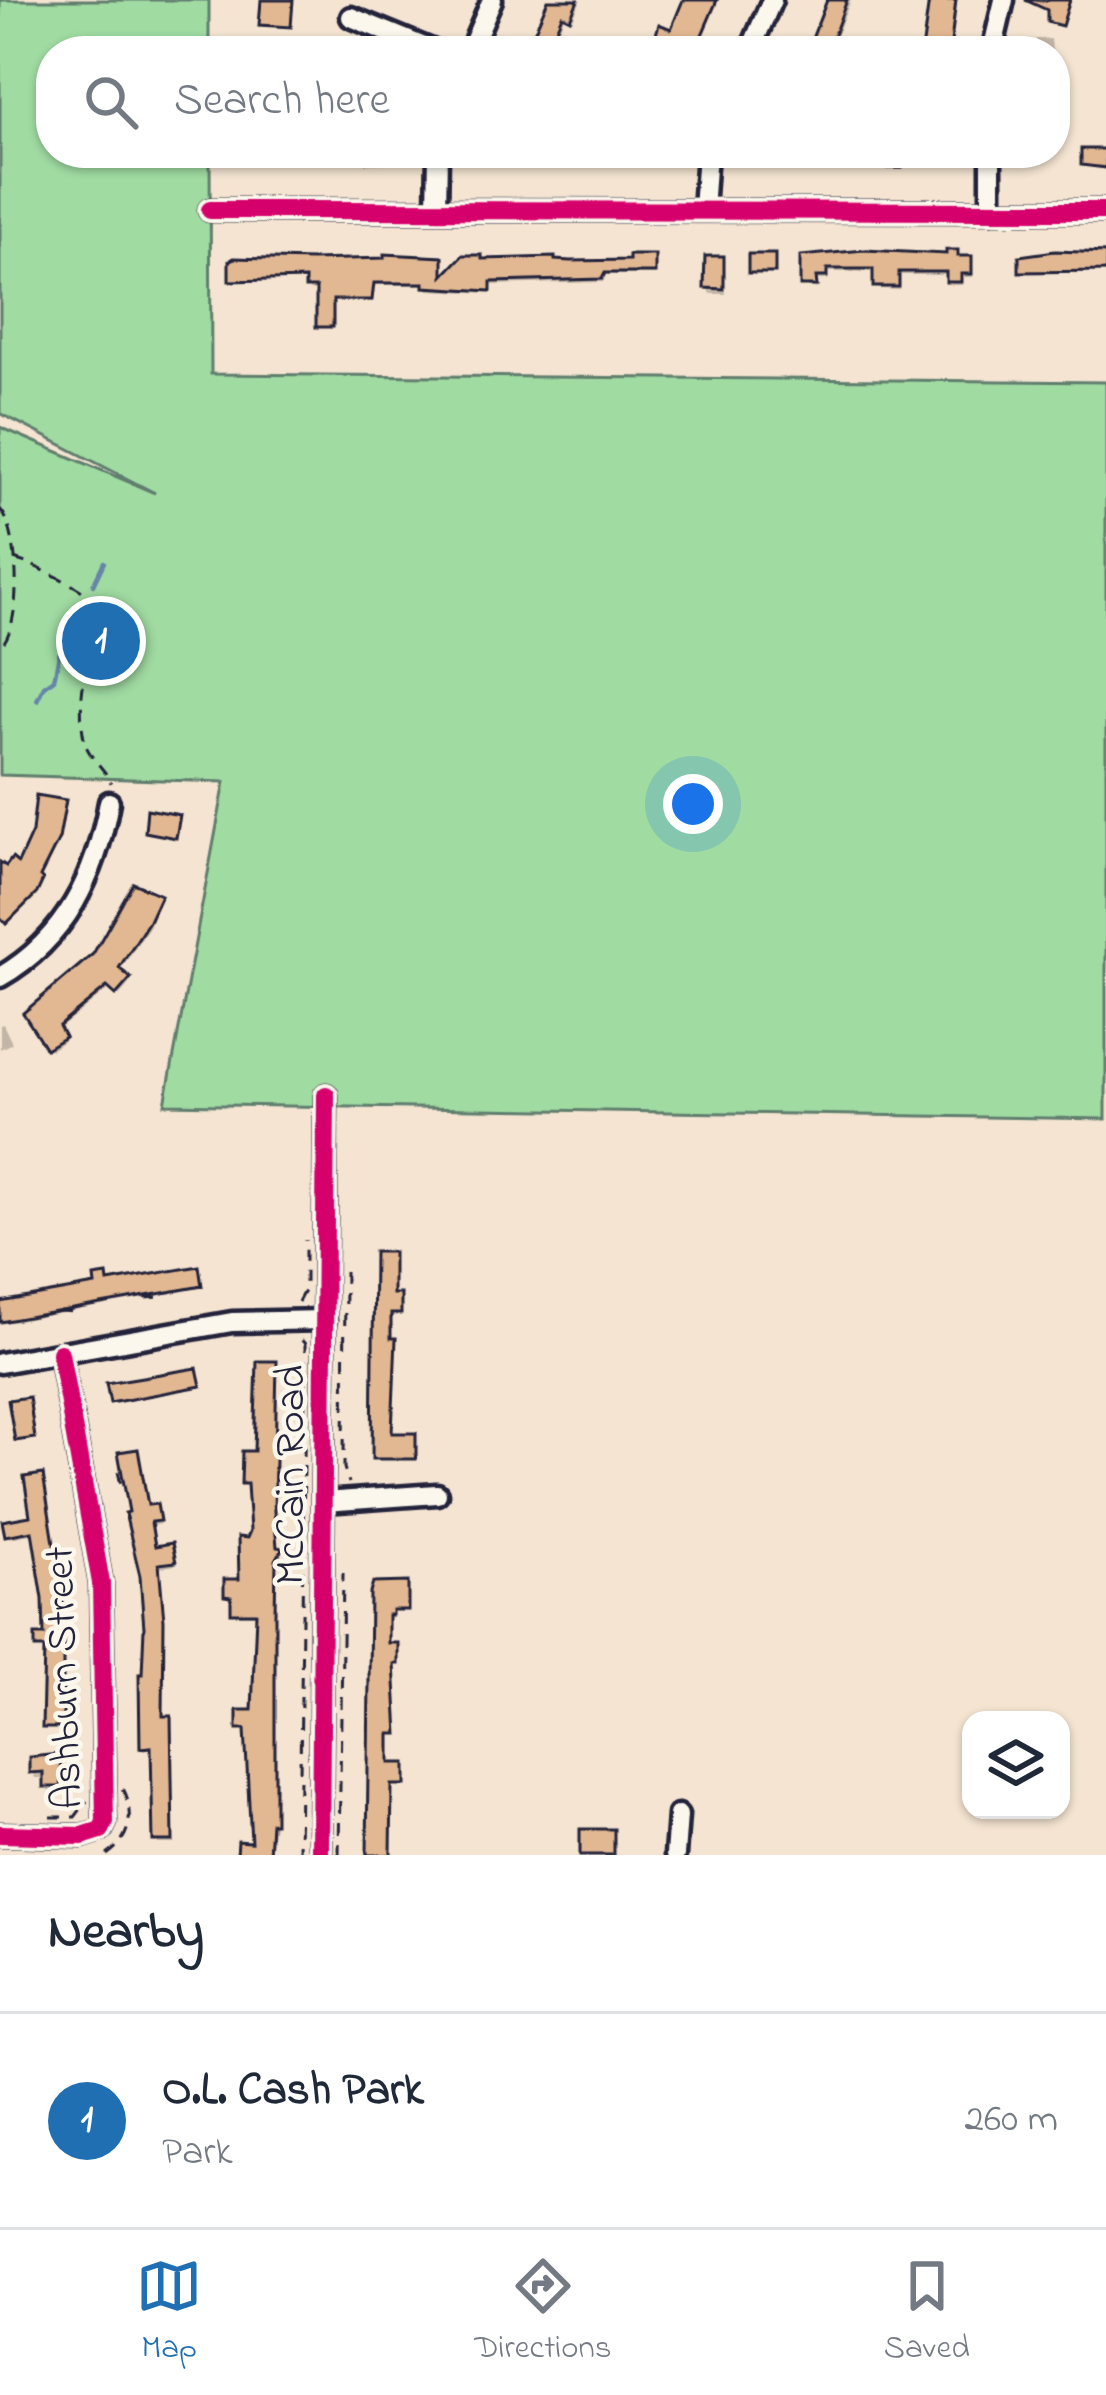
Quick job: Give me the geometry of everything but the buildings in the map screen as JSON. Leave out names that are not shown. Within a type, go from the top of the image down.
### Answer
[{"type":"street","points":[[476,36],[492,0]]},
{"type":"street","points":[[756,36],[772,0]]},
{"type":"street","points":[[996,36],[1004,0]]},
{"type":"street","points":[[352,17],[398,36]]},
{"type":"street","points":[[437,209],[438,168]]},
{"type":"street","points":[[703,210],[706,168]]},
{"type":"street","points":[[991,168],[991,211]]},
{"type":"street","points":[[210,210],[1106,211]]},
{"type":"street","points":[[0,977],[38,949],[76,903],[98,854],[109,802]]},
{"type":"street","name":"McCain Road","points":[[320,1855],[326,1095]]},
{"type":"street","points":[[0,1364],[232,1322],[325,1320]]},
{"type":"street","name":"Ashburn Street","points":[[0,1834],[82,1836],[100,1830],[105,1822],[101,1583],[60,1353]]},
{"type":"street","points":[[325,1502],[437,1494]]},
{"type":"street","points":[[674,1855],[678,1815]]},
{"type":"path","points":[[0,509],[13,530],[14,560],[13,618],[10,634],[0,647]]},
{"type":"path","points":[[14,560],[86,594],[111,617],[109,634],[85,675],[82,714],[85,743],[111,779],[109,802]]},
{"type":"path","points":[[294,1303],[304,1295],[305,1240]]},
{"type":"path","points":[[345,1271],[344,1477],[358,1486]]},
{"type":"path","points":[[145,1298],[158,1297]]},
{"type":"path","points":[[59,1311],[73,1312]]},
{"type":"path","points":[[292,1336],[299,1336],[304,1344],[299,1855]]},
{"type":"path","points":[[118,1471],[121,1485]]},
{"type":"path","points":[[339,1855],[343,1573]]},
{"type":"path","points":[[107,1855],[119,1845],[130,1822],[129,1803],[120,1783]]},
{"type":"path","points":[[51,1816],[79,1815],[87,1799]]},
{"type":"green space","points":[[0,0],[209,0],[209,36],[36,36],[36,168],[210,168],[211,374],[1106,382],[1106,1119],[165,1104],[225,782],[0,775],[0,427],[155,493],[0,413]]},
{"type":"waterway","points":[[93,585],[104,562]]},
{"type":"waterway","points":[[37,700],[54,679],[59,655],[83,606]]},
{"type":"cycle path","points":[[210,210],[1106,211]]},
{"type":"cycle path","points":[[320,1855],[326,1095]]},
{"type":"cycle path","points":[[0,1834],[82,1836],[101,1830],[105,1822],[101,1583],[60,1353]]},
{"type":"place","name":"O.L. Cash Park","points":[[101,641]]}]
